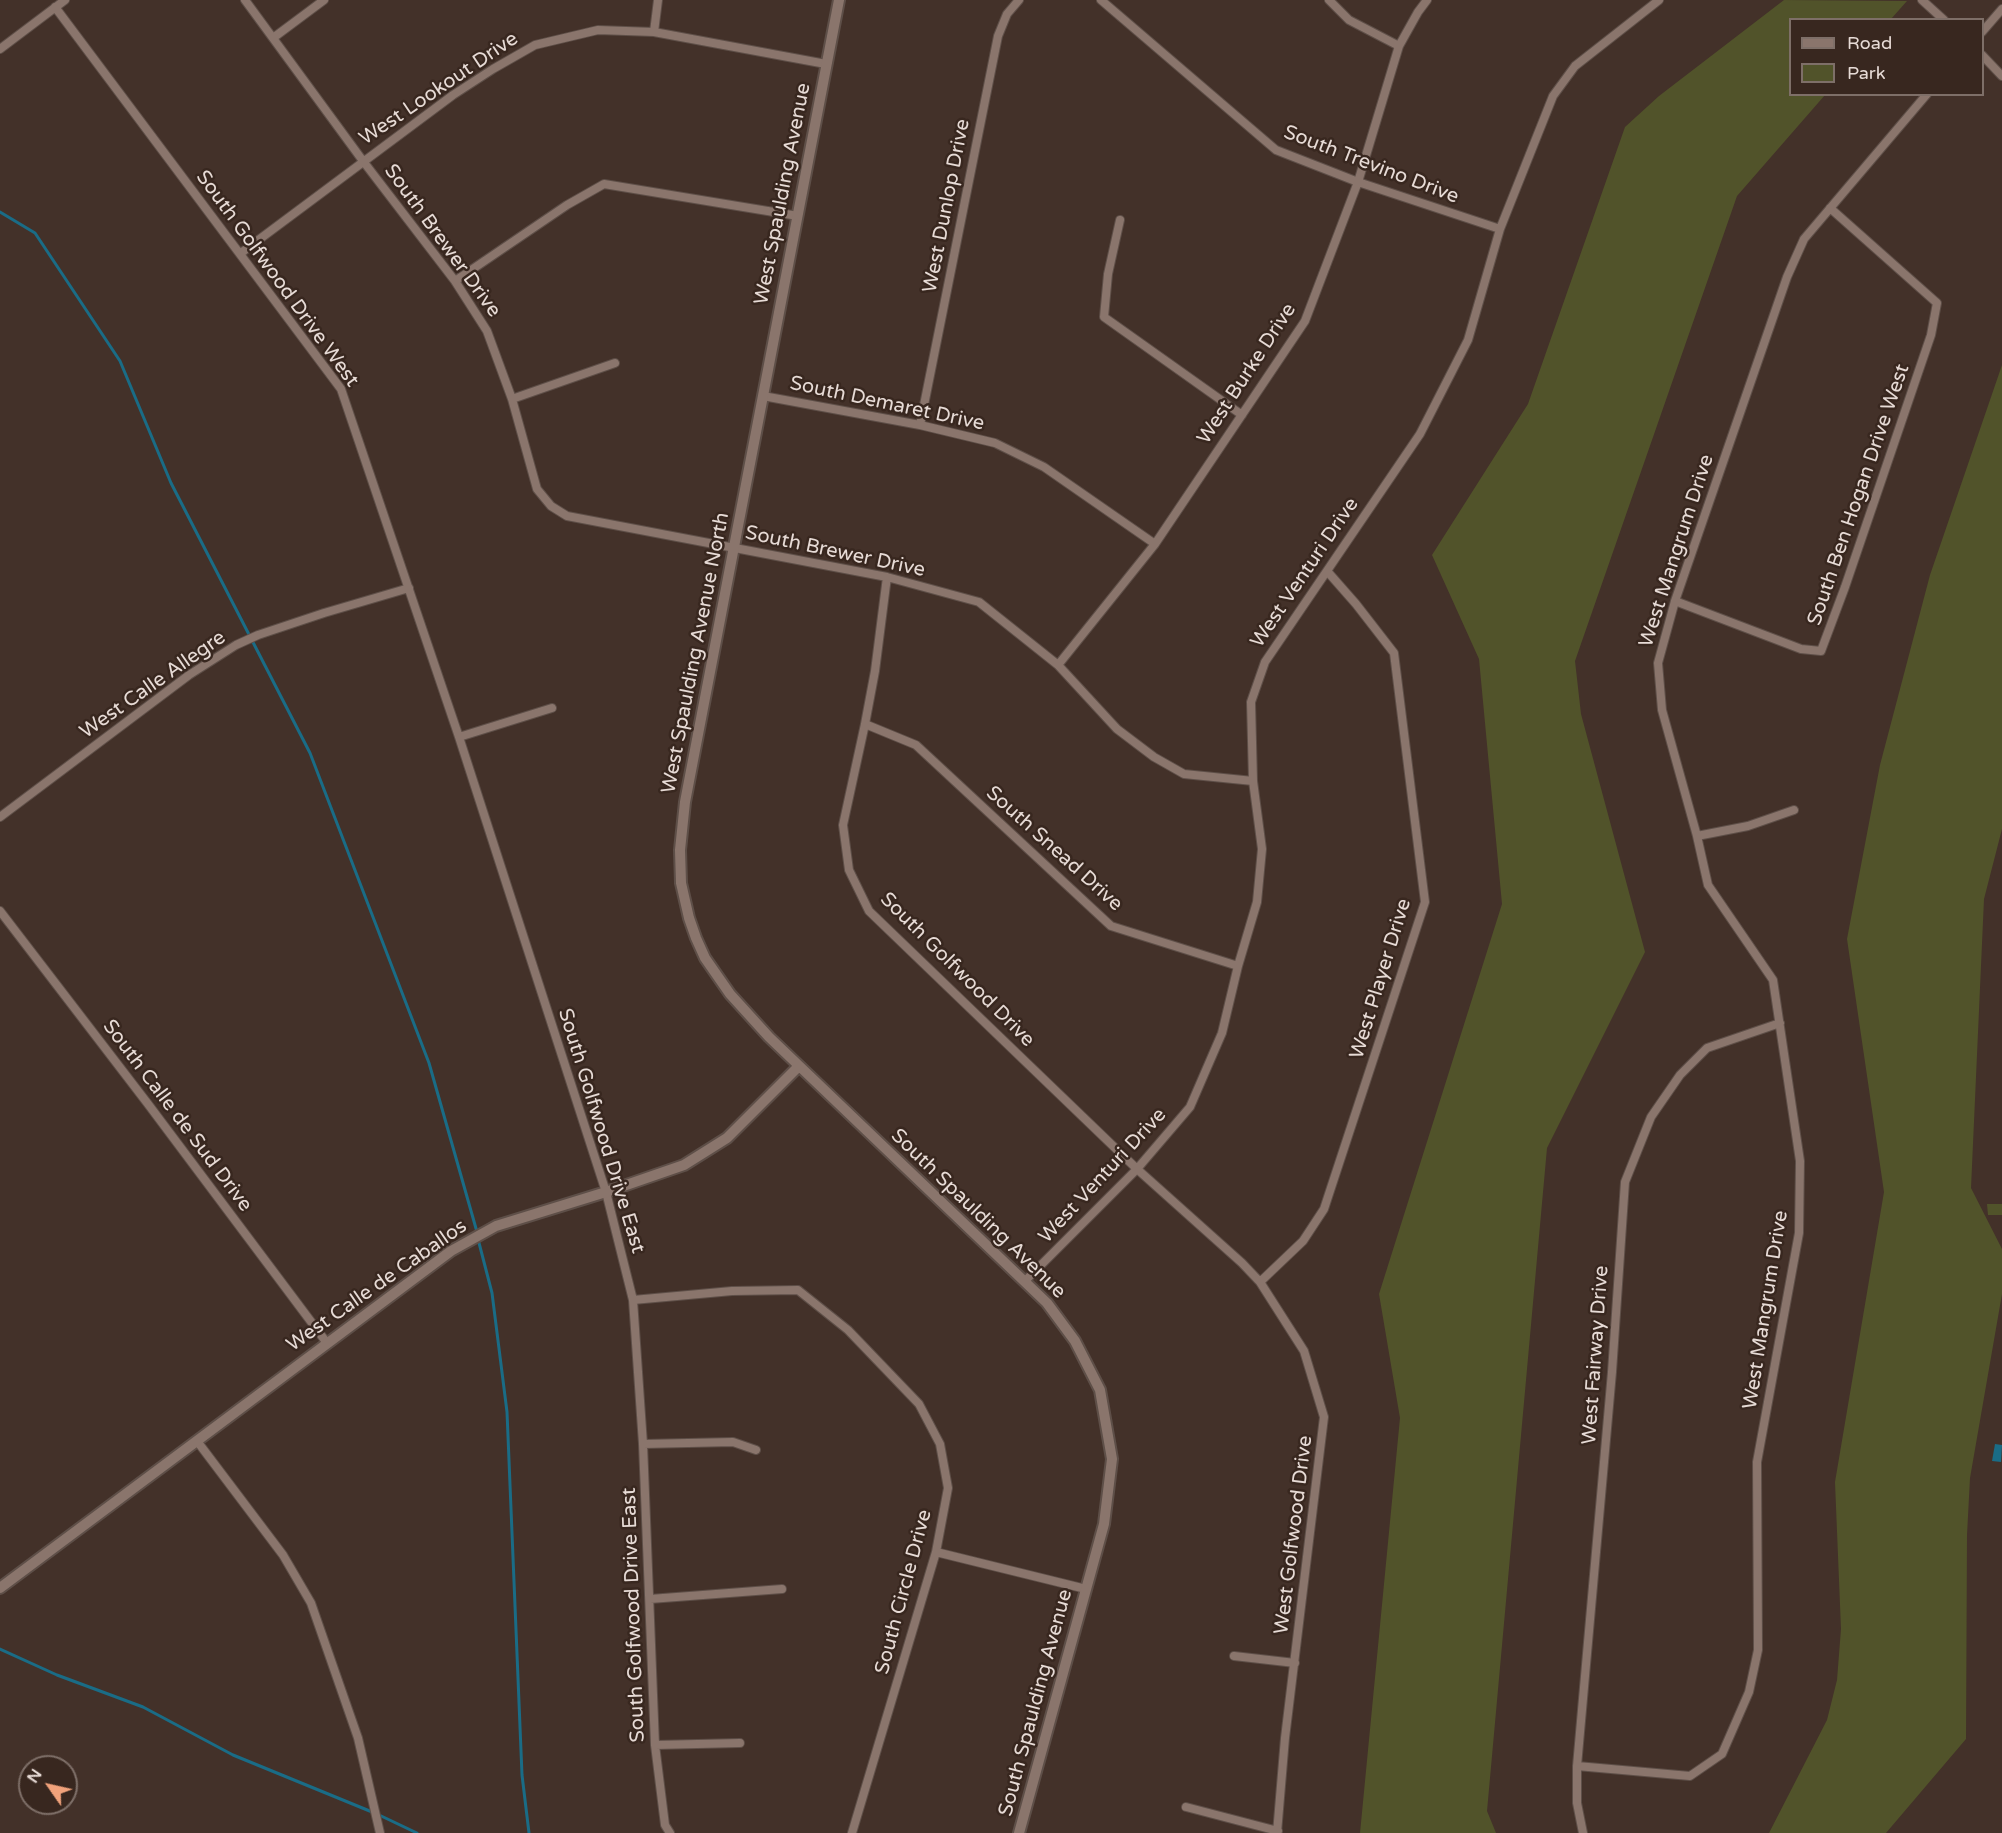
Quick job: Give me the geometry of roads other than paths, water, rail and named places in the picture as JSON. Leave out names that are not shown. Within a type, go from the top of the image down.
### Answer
[{"type":"street","points":[[0,49],[65,0]]},
{"type":"street","name":"South Brewer Drive","points":[[245,0],[363,161],[455,281],[487,332],[512,399],[537,489],[551,506],[567,516],[887,577],[980,602],[1058,665],[1117,729],[1154,757],[1184,774],[1253,781]]},
{"type":"street","points":[[273,38],[324,0]]},
{"type":"street","points":[[654,32],[658,0]]},
{"type":"street","name":"West Spaulding Avenue","points":[[763,396],[839,0]]},
{"type":"street","name":"West Dunlop Drive","points":[[920,425],[998,36],[1007,14],[1019,0]]},
{"type":"street","name":"South Trevino Drive","points":[[1101,0],[1276,150],[1358,182],[1500,230]]},
{"type":"street","points":[[1329,0],[1349,20],[1399,46]]},
{"type":"street","name":"West Burke Drive","points":[[1058,665],[1155,543],[1305,321],[1358,182],[1399,46],[1427,0]]},
{"type":"street","name":"West Venturi Drive","points":[[1025,1281],[1137,1169],[1190,1107],[1222,1033],[1238,966],[1257,902],[1262,849],[1253,781],[1251,702],[1265,662],[1420,435],[1468,340],[1500,230],[1553,96],[1575,66],[1659,0]]},
{"type":"street","points":[[1922,0],[1942,18]]},
{"type":"street","name":"South Golfwood Drive West","points":[[55,7],[341,388],[459,737]]},
{"type":"street","points":[[1984,31],[2002,9]]},
{"type":"street","name":"West Lookout Drive","points":[[241,253],[363,161],[493,69],[535,45],[598,30],[654,32],[826,64]]},
{"type":"street","points":[[1984,56],[2002,76]]},
{"type":"street","name":"West Mangrum Drive","points":[[1577,1766],[1690,1776],[1722,1754],[1749,1692],[1758,1650],[1757,1462],[1799,1233],[1800,1161],[1773,980],[1708,885],[1697,836],[1662,710],[1658,663],[1675,601],[1787,277],[1804,239],[1926,96]]},
{"type":"street","points":[[455,281],[567,205],[604,184],[798,216]]},
{"type":"street","name":"South Ben Hogan Drive West","points":[[1675,601],[1801,649],[1821,651],[1931,335],[1937,303],[1830,208]]},
{"type":"street","points":[[1120,220],[1108,274],[1104,316],[1242,415]]},
{"type":"street","points":[[512,399],[615,363]]},
{"type":"street","name":"South Demaret Drive","points":[[763,396],[920,425],[995,443],[1044,467],[1155,543]]},
{"type":"street","name":"West Spaulding Avenue North","points":[[688,918],[680,867],[682,818],[763,396]]},
{"type":"street","name":"West Player Drive","points":[[1260,1282],[1303,1240],[1324,1209],[1425,902],[1394,653],[1327,571]]},
{"type":"street","name":"South Golfwood Drive","points":[[887,577],[875,671],[843,825],[849,870],[869,911],[1137,1169],[1242,1263]]},
{"type":"street","name":"West Calle Allegre","points":[[0,817],[189,675],[230,649],[258,635],[409,588]]},
{"type":"street","points":[[459,737],[552,708]]},
{"type":"street","name":"South Snead Drive","points":[[865,724],[916,745],[1111,926],[1238,966]]},
{"type":"street","name":"South Golfwood Drive East","points":[[459,737],[606,1192],[633,1300],[644,1444],[655,1745],[665,1826],[670,1833]]},
{"type":"street","points":[[1697,836],[1748,826],[1794,810]]},
{"type":"street","name":"South Calle de Sud Drive","points":[[0,911],[327,1343]]},
{"type":"street","name":"South Spaulding Avenue","points":[[688,918],[705,958],[730,994],[753,1021],[1047,1303],[1076,1341],[1100,1390],[1112,1459],[1104,1524],[1019,1833]]},
{"type":"street","name":"West Fairway Drive","points":[[1583,1833],[1578,1803],[1577,1766],[1612,1372],[1625,1182],[1651,1117],[1680,1075],[1707,1048],[1780,1023]]},
{"type":"street","name":"West Calle de Caballos","points":[[0,1588],[451,1251],[496,1226],[684,1165],[727,1138],[799,1066]]},
{"type":"street","name":"West Golfwood Drive","points":[[1242,1263],[1260,1282],[1304,1351],[1324,1417],[1285,1738],[1278,1832]]},
{"type":"street","name":"South Circle Drive","points":[[633,1300],[732,1291],[798,1290],[848,1330],[919,1404],[940,1444],[948,1488],[936,1552],[852,1833]]},
{"type":"street","points":[[197,1441],[283,1555],[311,1603],[358,1738],[380,1833]]},
{"type":"street","points":[[644,1444],[733,1442],[756,1450]]},
{"type":"street","points":[[936,1552],[1086,1589]]},
{"type":"street","points":[[650,1599],[782,1589]]},
{"type":"street","points":[[1234,1656],[1295,1663]]},
{"type":"street","points":[[655,1745],[740,1743]]},
{"type":"street","points":[[1186,1807],[1278,1832]]},
{"type":"water","points":[[1995,1444],[2002,1445],[2001,1462],[1992,1461]]},
{"type":"waterway","points":[[0,212],[35,233],[120,361],[171,483],[310,753],[429,1063],[477,1232]]},
{"type":"waterway","points":[[478,1239],[492,1293],[507,1412],[522,1775],[529,1833]]},
{"type":"waterway","points":[[0,1649],[57,1675],[143,1707],[233,1755],[377,1814],[417,1833]]}]
